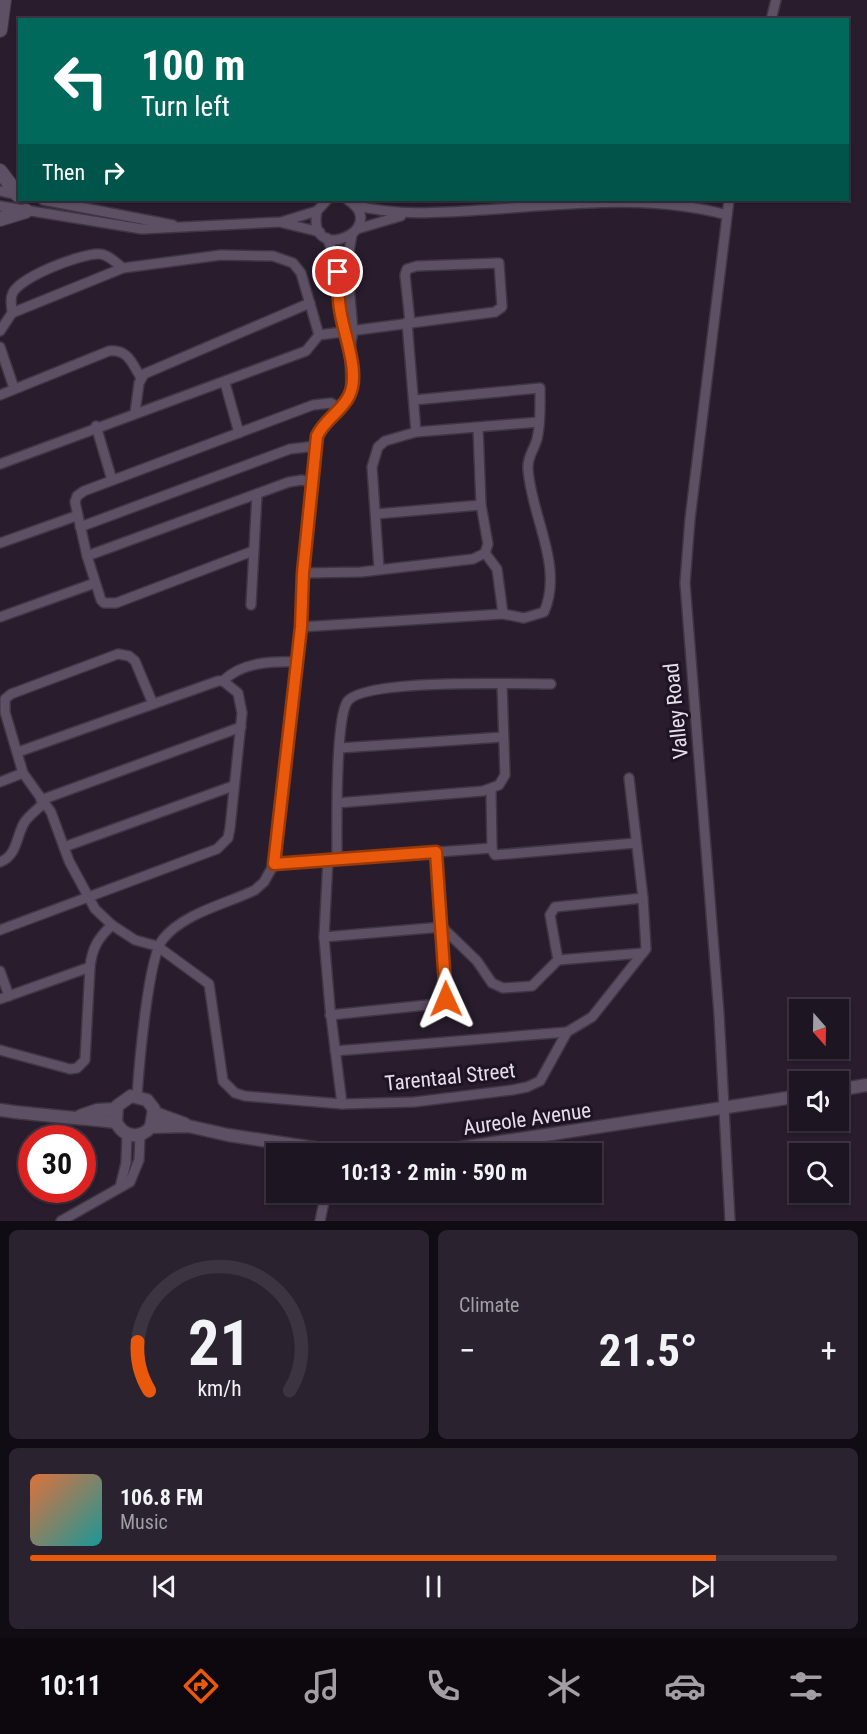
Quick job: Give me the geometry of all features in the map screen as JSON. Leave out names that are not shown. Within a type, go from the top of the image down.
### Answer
[{"type":"main road","points":[[0,30],[4,0]]},
{"type":"main road","points":[[0,171],[18,194]]},
{"type":"main road","points":[[0,219],[26,211]]},
{"type":"street","points":[[772,18],[776,0]]},
{"type":"street","points":[[0,191],[18,195]]},
{"type":"street","points":[[48,201],[182,226]]},
{"type":"street","points":[[116,1116],[126,1098],[137,1096],[142,1032],[158,946],[174,928],[189,918],[255,890],[264,882],[274,864],[298,662],[303,573],[316,446],[321,427],[340,409],[351,393],[352,385],[342,271],[315,218],[317,211],[326,201]]},
{"type":"street","name":"Valley Road","points":[[729,201],[687,538],[684,583],[724,1109],[730,1221]]},
{"type":"street","points":[[351,202],[409,213],[644,202],[699,207],[727,215]]},
{"type":"street","points":[[342,271],[359,215],[351,202]]},
{"type":"street","points":[[0,206],[130,228],[280,222],[317,211]]},
{"type":"street","points":[[280,222],[339,240],[354,232],[409,213]]},
{"type":"street","points":[[12,314],[12,294],[21,281],[98,253],[105,255],[123,268]]},
{"type":"street","points":[[0,331],[12,314],[123,268],[220,255],[273,256],[296,266],[319,335]]},
{"type":"street","points":[[0,464],[96,426],[225,383],[306,351],[319,335],[408,322],[500,310],[502,301],[499,263],[417,266],[407,269],[405,275],[408,322],[416,432]]},
{"type":"street","points":[[135,413],[135,397],[141,378],[155,368],[310,303]]},
{"type":"street","points":[[0,347],[14,388]]},
{"type":"street","points":[[0,395],[109,351],[119,350],[127,354],[141,378]]},
{"type":"street","points":[[225,383],[238,433]]},
{"type":"street","points":[[301,627],[503,614],[513,617],[534,617],[544,612],[551,593],[549,561],[534,507],[528,471],[539,423],[540,388],[414,400]]},
{"type":"street","points":[[253,551],[116,603],[108,604],[101,600],[87,556],[76,516],[77,496],[112,480],[318,404],[331,403],[340,409]]},
{"type":"street","points":[[379,569],[372,467],[378,447],[385,441],[416,432],[539,423]]},
{"type":"street","points":[[96,426],[112,480]]},
{"type":"street","points":[[478,428],[481,504],[488,544],[485,554]]},
{"type":"street","points":[[80,527],[290,449],[316,446]]},
{"type":"street","points":[[87,556],[297,480],[312,483]]},
{"type":"street","points":[[251,605],[257,494]]},
{"type":"street","points":[[376,514],[481,504]]},
{"type":"street","points":[[0,543],[76,516]]},
{"type":"street","points":[[485,554],[497,568],[503,614]]},
{"type":"street","points":[[303,573],[379,569],[473,559],[485,554]]},
{"type":"street","points":[[0,616],[95,583]]},
{"type":"street","points":[[0,782],[23,773],[18,752],[2,713],[5,699],[11,694],[118,654],[129,656],[135,661],[153,704]]},
{"type":"street","points":[[18,752],[223,681],[231,673],[247,667],[273,661],[298,662]]},
{"type":"street","points":[[0,930],[217,849],[228,838],[241,727],[241,703],[238,693],[223,681]]},
{"type":"street","points":[[337,803],[491,790],[499,785],[505,775],[502,684]]},
{"type":"street","points":[[342,1104],[330,1015],[324,937],[340,748],[347,703],[364,691],[394,687],[551,684]]},
{"type":"street","points":[[0,862],[8,859],[24,822],[43,801],[241,727]]},
{"type":"street","points":[[340,748],[503,737]]},
{"type":"street","name":"Tarentaal Street","points":[[23,773],[51,812],[64,846],[95,909],[112,925],[135,940],[158,946],[209,984],[222,1081],[229,1089],[245,1096],[342,1104],[414,1102],[527,1087],[540,1080],[567,1032],[592,1017],[643,953]]},
{"type":"street","points":[[324,937],[442,927],[477,961],[492,983],[502,988],[532,986],[558,960],[643,953],[646,945],[643,898],[630,778]]},
{"type":"street","points":[[64,846],[233,786]]},
{"type":"street","points":[[491,790],[492,848],[495,855],[636,843]]},
{"type":"street","points":[[274,864],[492,848]]},
{"type":"street","points":[[330,1015],[443,1002],[447,995],[436,852]]},
{"type":"street","points":[[558,960],[550,915],[555,907],[643,898]]},
{"type":"street","points":[[0,1050],[70,1069],[81,1065],[85,1060],[92,950],[99,938],[112,925]]},
{"type":"street","points":[[0,970],[5,997],[90,967]]},
{"type":"street","points":[[335,1051],[567,1032]]},
{"type":"street","points":[[849,1088],[867,1085]]},
{"type":"street","name":"Aureole Avenue","points":[[137,1096],[147,1100],[154,1113],[188,1126],[283,1143]]},
{"type":"street","name":"Aureole Avenue","points":[[495,1143],[789,1098]]},
{"type":"street","points":[[0,1110],[48,1118],[116,1116]]},
{"type":"street","points":[[127,1134],[140,1135],[151,1127],[154,1113]]},
{"type":"street","points":[[116,1116],[127,1134],[120,1187]]},
{"type":"street","name":"Aureole Avenue","points":[[151,1127],[188,1126]]},
{"type":"street","points":[[61,1221],[130,1182],[136,1171],[140,1135]]},
{"type":"street","points":[[320,1221],[324,1203]]},
{"type":"route","points":[[338,272],[339,307],[350,348],[352,385],[348,399],[321,427],[317,436],[303,573],[301,627],[274,864],[436,852],[446,999]]}]
